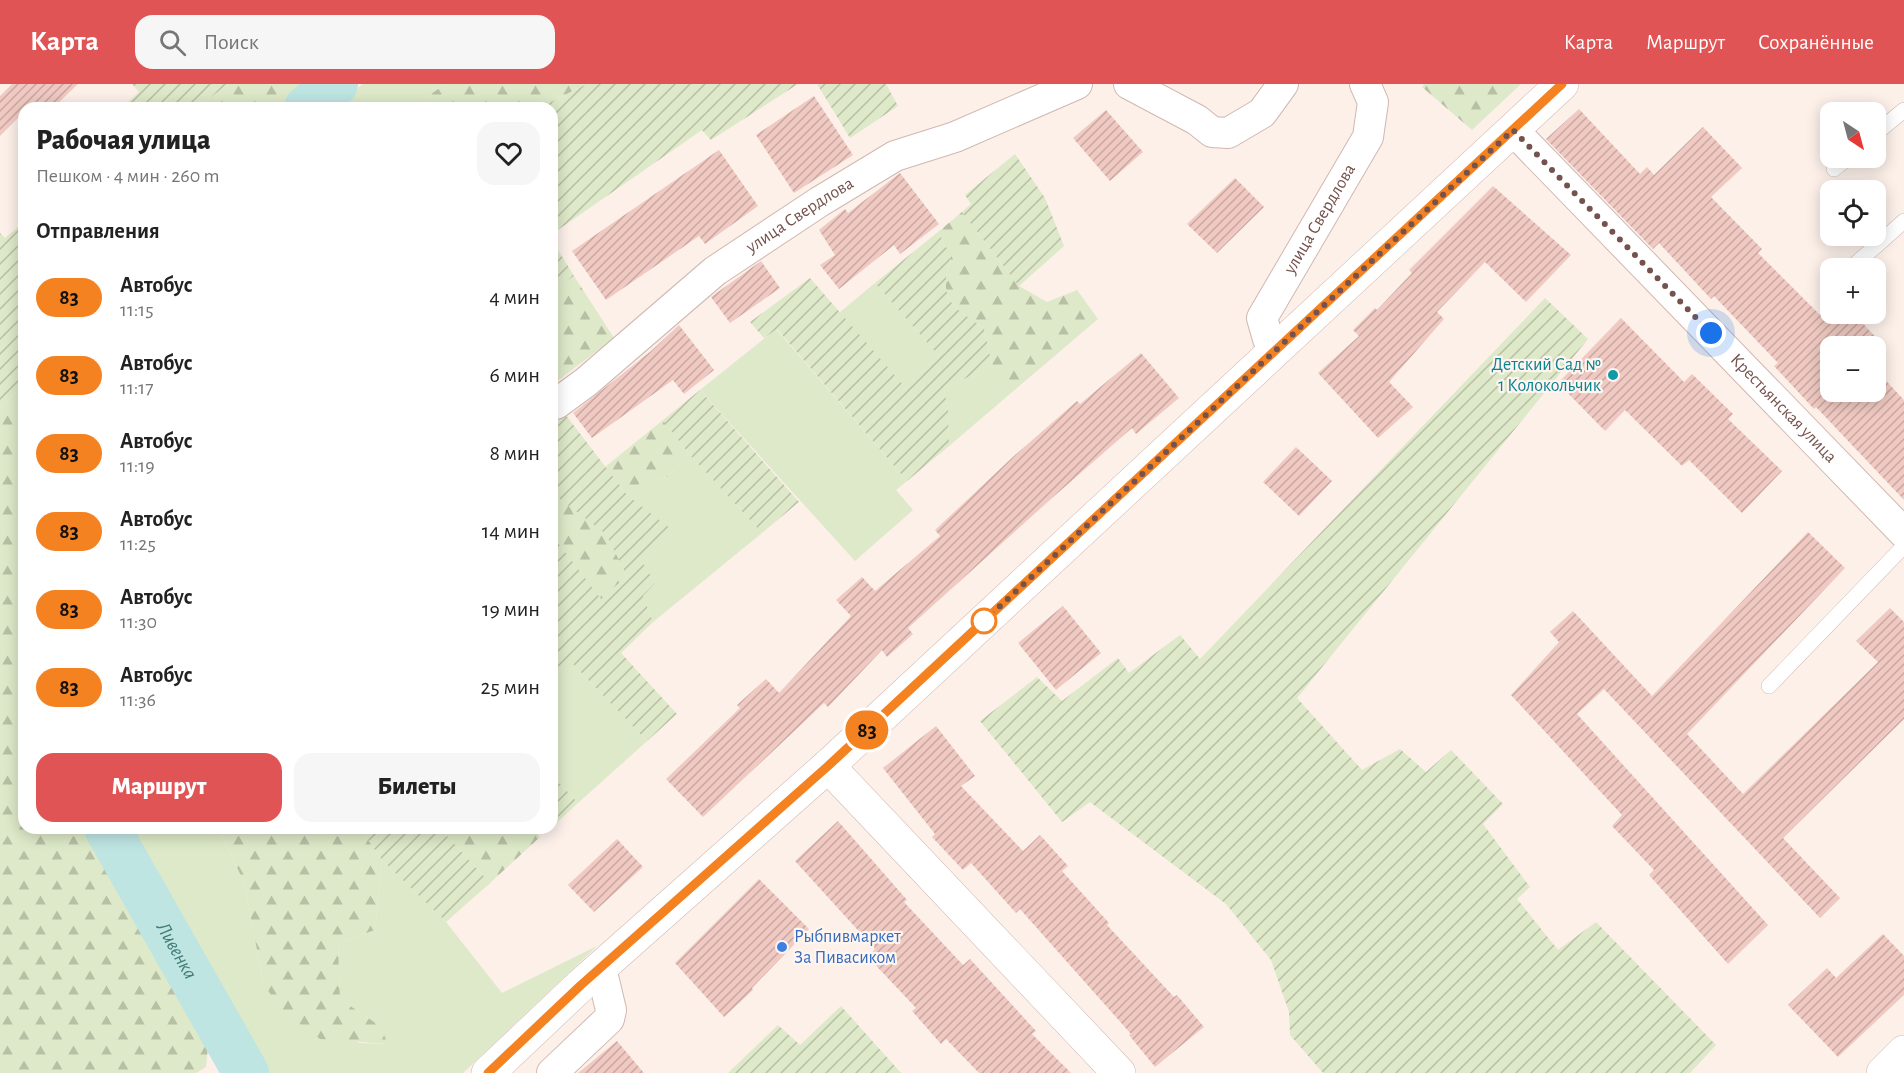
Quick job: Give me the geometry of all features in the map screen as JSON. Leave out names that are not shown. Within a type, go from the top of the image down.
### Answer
[{"type":"main road","points":[[488,1073],[601,968],[828,766],[1562,84]]},
{"type":"main road","points":[[828,766],[1119,1073]]},
{"type":"main road","points":[[1882,1073],[1904,1052]]},
{"type":"street","name":"улица Свердлова","points":[[558,403],[586,382],[715,271],[819,202],[895,156],[955,137],[1077,84]]},
{"type":"street","points":[[1129,84],[1197,120],[1212,132],[1228,133],[1247,124],[1262,113],[1283,84]]},
{"type":"street","name":"улица Свердлова","points":[[1280,345],[1272,343],[1265,335],[1261,324],[1264,312],[1368,137],[1369,90]]},
{"type":"street","name":"Крестьянская улица","points":[[1513,130],[1904,533]]},
{"type":"street","points":[[552,1073],[609,1020],[611,1010],[601,968]]},
{"type":"lane","points":[[1886,125],[1904,110]]},
{"type":"lane","points":[[1862,258],[1904,221]]},
{"type":"lane","points":[[1769,686],[1904,546]]},
{"type":"green space","points":[[132,84],[228,84],[204,102],[128,102],[139,92]]},
{"type":"green space","points":[[228,84],[309,84],[289,102],[204,102]]},
{"type":"green space","points":[[363,84],[445,84],[420,102],[339,102]]},
{"type":"green space","points":[[445,84],[587,84],[551,102],[420,102]]},
{"type":"green space","points":[[587,84],[798,84],[711,140],[702,130],[558,230],[558,102],[551,102]]},
{"type":"green space","points":[[817,84],[886,84],[898,106],[850,138]]},
{"type":"green space","points":[[1424,84],[1521,84],[1472,130],[1422,87]]},
{"type":"green space","points":[[1015,154],[1045,198],[1064,246],[1019,286],[962,212],[971,204],[965,195]]},
{"type":"green space","points":[[962,212],[1019,286],[1047,302],[1077,290],[1098,319],[1011,393],[992,365],[984,328],[955,307],[947,292],[947,271],[951,256],[938,232]]},
{"type":"green space","points":[[18,227],[18,390],[0,409],[0,233],[5,238]]},
{"type":"green space","points":[[938,232],[951,256],[946,283],[950,300],[955,307],[984,328],[992,365],[944,389],[948,410],[949,446],[907,481],[777,329],[764,338],[750,322],[810,278],[904,386],[939,356],[875,283]]},
{"type":"green space","points":[[558,250],[574,276],[558,286]]},
{"type":"green space","points":[[574,276],[614,338],[558,380],[558,286]]},
{"type":"green space","points":[[875,283],[939,356],[904,387],[839,313]]},
{"type":"green space","points":[[1545,298],[1588,339],[1297,698],[1362,770],[1400,749],[1426,772],[1451,750],[1503,804],[1483,824],[1530,887],[1517,899],[1558,950],[1596,922],[1716,1045],[1690,1073],[1323,1073],[1290,1035],[1289,1012],[1271,960],[1226,904],[1090,802],[1062,822],[980,721],[1037,677],[1062,701],[1118,658],[1129,673],[1180,635],[1200,659]]},
{"type":"green space","points":[[776,329],[907,481],[896,490],[913,510],[855,561],[700,390]]},
{"type":"green space","points":[[992,365],[1011,393],[949,446],[948,410],[944,389]]},
{"type":"green space","points":[[18,390],[18,834],[95,834],[208,1047],[206,1067],[196,1073],[0,1073],[0,409]]},
{"type":"green space","points":[[700,390],[799,502],[762,533],[689,454],[663,420]]},
{"type":"green space","points":[[558,405],[627,495],[675,532],[642,562],[655,583],[643,596],[653,622],[621,653],[677,714],[647,741],[570,661],[558,672],[558,543],[601,599],[627,576],[606,534],[558,498]]},
{"type":"green space","points":[[663,420],[689,454],[667,477],[641,482],[627,495],[605,467]]},
{"type":"green space","points":[[689,454],[762,533],[653,622],[643,596],[642,563],[627,495],[640,482],[667,477]]},
{"type":"green space","points":[[558,497],[607,534],[627,576],[601,600],[558,543]]},
{"type":"green space","points":[[570,661],[647,741],[578,803],[558,781],[558,672]]},
{"type":"green space","points":[[558,781],[578,803],[558,821]]},
{"type":"green space","points":[[127,834],[222,834],[245,885],[263,983],[359,1043],[387,1044],[380,1026],[340,999],[338,943],[375,930],[382,860],[446,922],[502,993],[597,946],[463,1073],[259,1073],[189,940]]},
{"type":"green space","points":[[222,834],[364,834],[382,860],[375,930],[338,943],[340,999],[380,1026],[388,1044],[320,1039],[281,1010],[263,983],[245,885]]},
{"type":"green space","points":[[364,834],[445,834],[490,883],[446,922],[382,860]]},
{"type":"green space","points":[[445,834],[537,834],[540,837],[490,883]]},
{"type":"green space","points":[[841,1006],[901,1073],[728,1073],[778,1025],[800,1045]]},
{"type":"building","points":[[12,84],[78,84],[59,102],[18,102],[18,118],[0,136],[0,96]]},
{"type":"building","points":[[814,96],[853,155],[794,193],[756,135]]},
{"type":"building","points":[[1579,109],[1640,174],[1647,167],[1654,175],[1703,127],[1742,168],[1711,197],[1762,249],[1758,253],[1820,314],[1820,324],[1863,324],[1875,336],[1820,336],[1820,402],[1886,402],[1886,381],[1904,400],[1904,500],[1816,407],[1814,409],[1774,366],[1778,363],[1714,296],[1711,299],[1659,243],[1653,249],[1546,139]]},
{"type":"building","points":[[1106,110],[1143,152],[1110,181],[1073,138]]},
{"type":"building","points":[[719,150],[758,206],[705,244],[699,236],[606,300],[572,251]]},
{"type":"building","points":[[900,173],[939,224],[900,254],[894,245],[839,289],[820,265],[835,255],[819,230],[845,209],[848,213]]},
{"type":"building","points":[[1235,178],[1264,207],[1217,253],[1187,224]]},
{"type":"building","points":[[1493,186],[1571,255],[1526,302],[1485,262],[1437,312],[1444,319],[1389,382],[1413,407],[1378,438],[1318,373],[1359,336],[1353,330],[1375,308],[1377,310],[1412,273],[1409,270]]},
{"type":"building","points":[[761,261],[780,288],[730,323],[711,297]]},
{"type":"building","points":[[1621,318],[1684,382],[1692,374],[1733,414],[1728,419],[1782,471],[1742,513],[1689,460],[1682,466],[1625,410],[1605,431],[1558,383]]},
{"type":"building","points":[[679,325],[714,370],[684,394],[673,380],[592,438],[573,413],[651,351]]},
{"type":"building","points":[[1141,353],[1179,398],[1136,434],[1132,428],[1052,498],[908,628],[913,634],[887,657],[882,650],[828,707],[824,703],[703,817],[666,779],[740,708],[737,705],[766,679],[779,693],[851,616],[836,600],[862,577],[875,591],[940,536],[935,530],[1015,455],[1077,401],[1080,404]]},
{"type":"building","points":[[1296,447],[1332,481],[1299,516],[1263,482]]},
{"type":"building","points":[[1808,532],[1845,568],[1687,734],[1743,794],[1878,662],[1856,641],[1890,608],[1904,622],[1904,719],[1783,838],[1840,898],[1820,918],[1604,689],[1577,714],[1768,925],[1728,964],[1649,875],[1654,870],[1612,826],[1622,815],[1511,695],[1559,642],[1550,632],[1573,611],[1652,696]]},
{"type":"building","points":[[1063,606],[1101,653],[1056,690],[1018,643]]},
{"type":"building","points":[[936,726],[975,776],[961,786],[1023,851],[1040,835],[1068,866],[1062,871],[1109,923],[1107,925],[1174,997],[1177,995],[1204,1027],[1155,1067],[1129,1035],[1131,1034],[1020,909],[1016,913],[971,863],[963,870],[932,837],[935,834],[883,768]]},
{"type":"building","points":[[838,821],[907,900],[904,902],[963,965],[970,959],[1036,1031],[1032,1034],[1071,1073],[979,1073],[946,1039],[941,1044],[912,1011],[916,1008],[868,957],[875,949],[795,861]]},
{"type":"building","points":[[617,839],[643,867],[594,912],[568,885]]},
{"type":"building","points":[[759,879],[809,929],[752,988],[753,990],[724,1017],[675,963]]},
{"type":"building","points":[[1883,934],[1904,956],[1904,995],[1838,1057],[1788,1005],[1827,968],[1836,978]]},
{"type":"building","points":[[617,1041],[644,1073],[578,1073]]},
{"type":"waterway","name":"Ливенка","points":[[314,102],[335,84]]},
{"type":"waterway","name":"Ливенка","points":[[110,834],[246,1073]]},
{"type":"bus line","name":"83","points":[[488,1073],[581,985],[828,766],[1562,84]]},
{"type":"place","name":"Детский Сад № 1 Колокольчик","points":[[1613,375]]},
{"type":"place","name":"Рыбпивмаркет За Пивасиком","points":[[782,947]]},
{"type":"route","points":[[984,621],[982,622],[1513,130],[1711,333]]}]
